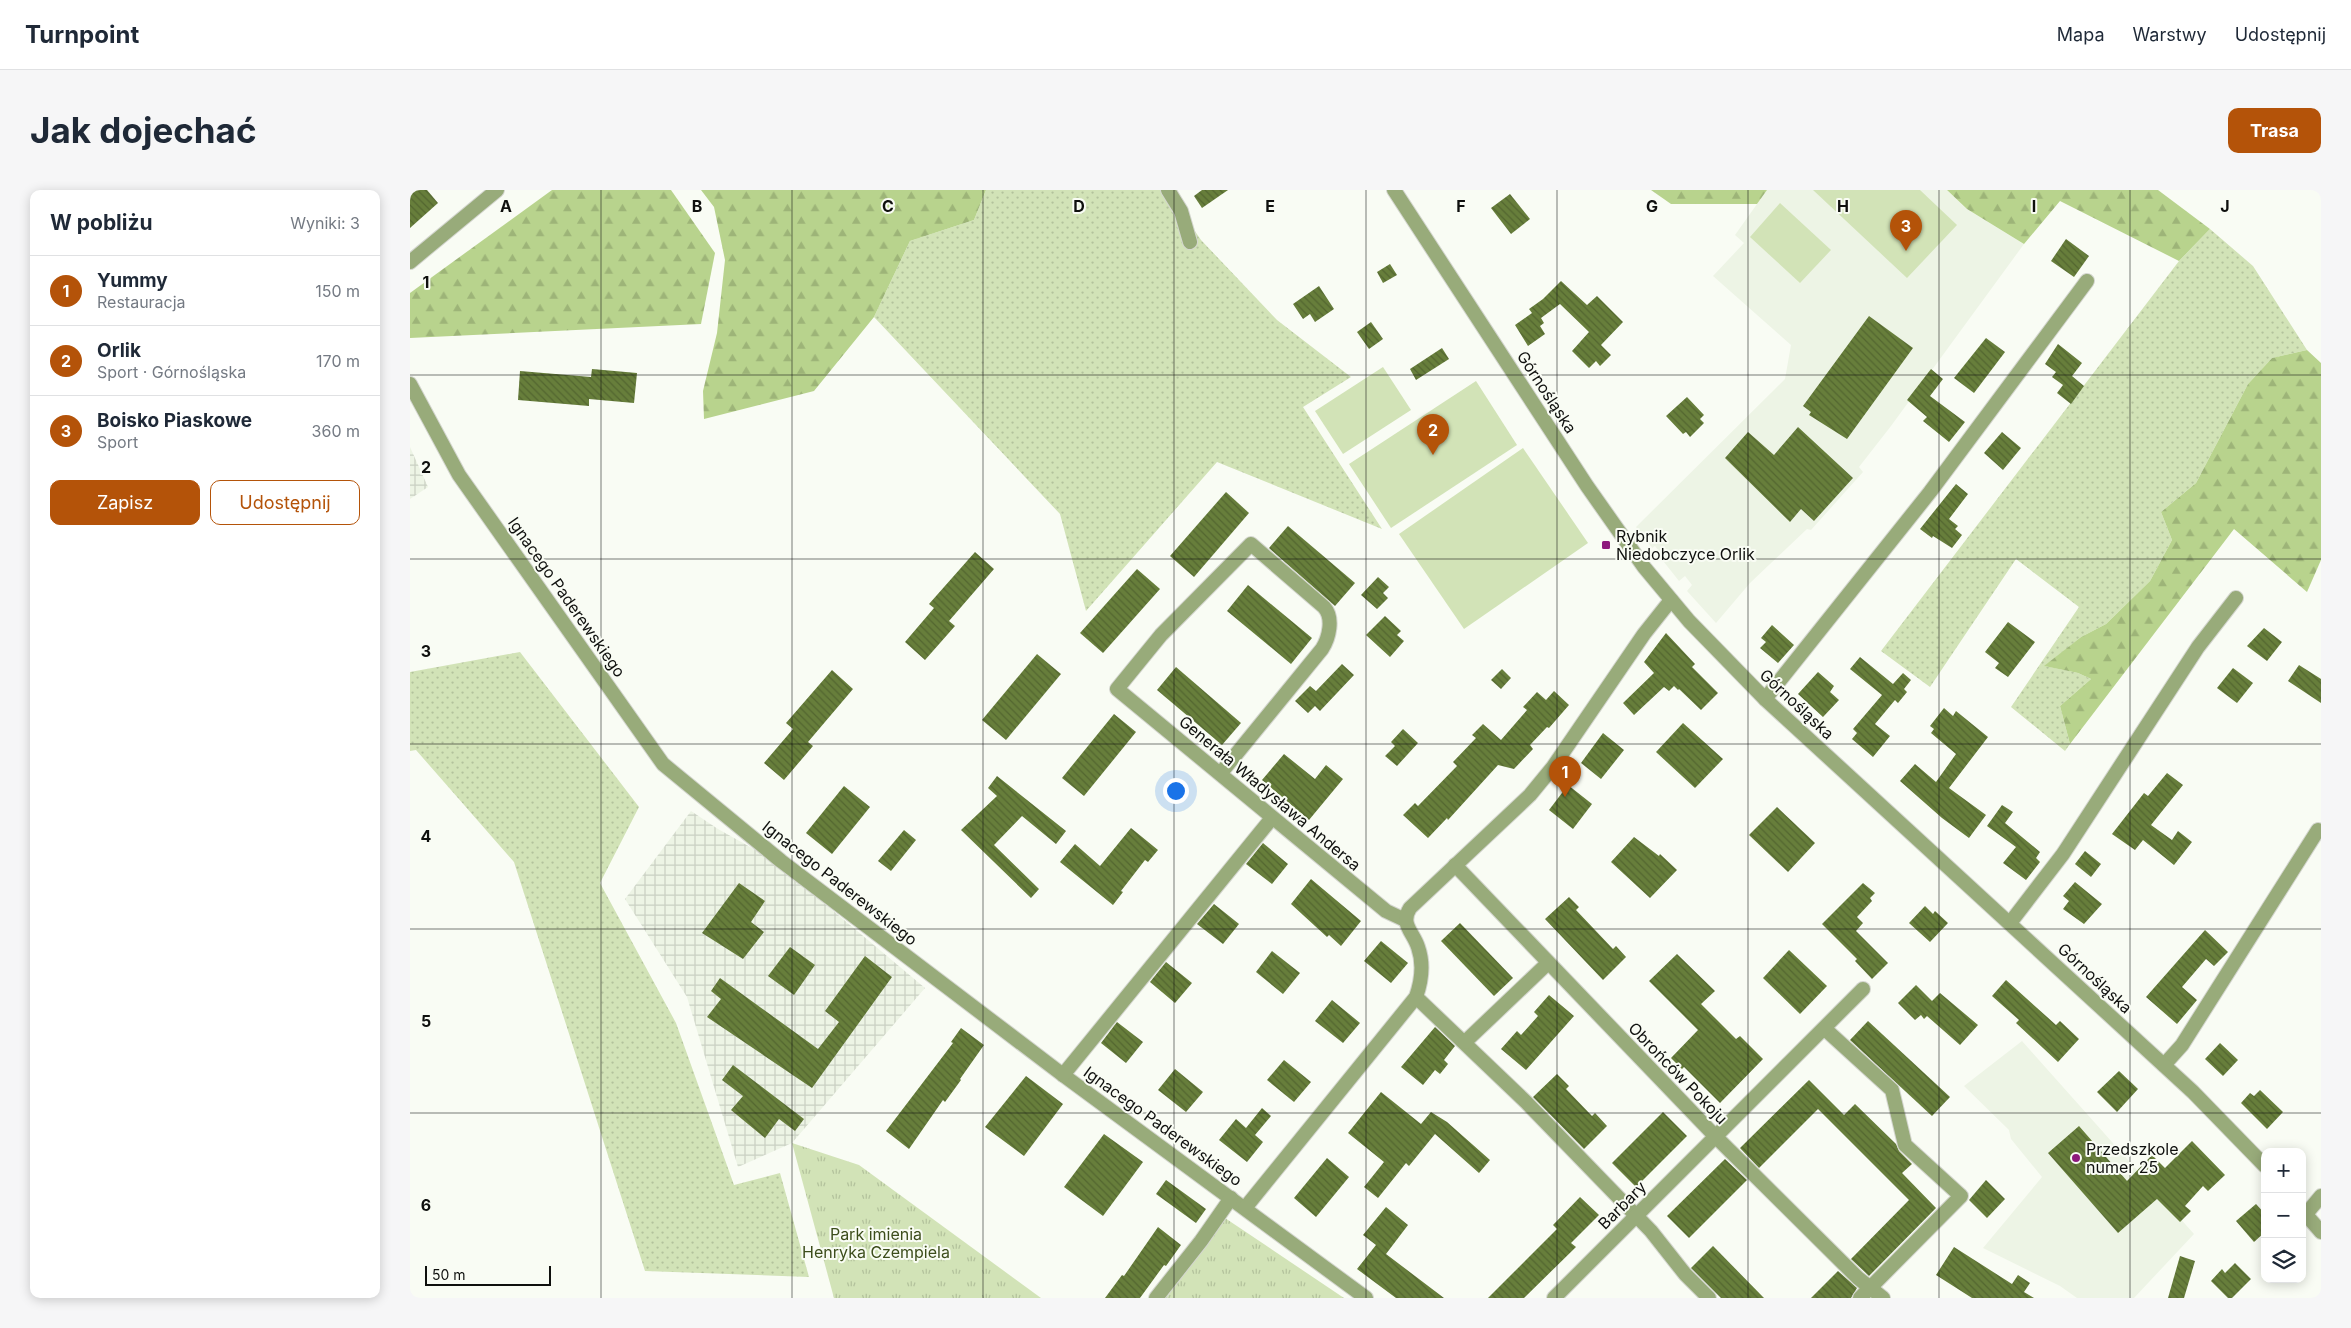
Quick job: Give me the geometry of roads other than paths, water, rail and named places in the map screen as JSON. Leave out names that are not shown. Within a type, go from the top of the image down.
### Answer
[{"type":"street","points":[[410,262],[496,190]]},
{"type":"street","points":[[1168,190],[1181,211],[1190,242]]},
{"type":"street","name":"Górnośląska","points":[[1394,190],[1587,486],[1644,567],[1720,655],[1765,699],[2164,1065],[2261,1162]]},
{"type":"street","points":[[1765,699],[1930,492],[2087,281]]},
{"type":"street","name":"Ignacego Paderewskiego","points":[[410,384],[459,476],[663,764],[781,861],[1064,1075],[1366,1298]]},
{"type":"street","name":"Generała Władysława Andersa","points":[[1220,774],[1322,650],[1327,639],[1330,620],[1328,611],[1324,607],[1251,544],[1161,635],[1117,689],[1386,911],[1405,920]]},
{"type":"street","points":[[2010,923],[2063,854],[2198,647],[2236,598]]},
{"type":"street","points":[[1245,1208],[1416,996],[1421,982],[1420,956],[1405,920],[1414,902],[1524,801],[1553,768],[1644,634],[1671,600]]},
{"type":"street","points":[[1064,1075],[1272,818]]},
{"type":"street","points":[[2164,1065],[2182,1045],[2318,830]]},
{"type":"street","name":"Obrońców Pokoju","points":[[1455,865],[1865,1293],[1883,1298]]},
{"type":"street","points":[[1465,1042],[1548,963]]},
{"type":"street","name":"Barbary","points":[[1554,1298],[1863,989]]},
{"type":"street","points":[[1416,996],[1465,1042],[1636,1216],[1685,1274],[1709,1298]]},
{"type":"street","points":[[1824,1029],[1892,1090],[1905,1144],[1961,1196],[1865,1293]]},
{"type":"street","points":[[2306,1210],[2321,1196]]},
{"type":"street","points":[[1156,1298],[1201,1242],[1231,1198]]},
{"type":"street","points":[[2306,1214],[2321,1232]]},
{"type":"place","name":"Boisko Piaskowe","points":[[1906,251]]},
{"type":"place","name":"Orlik","points":[[1433,455]]},
{"type":"place","name":"Rybnik Niedobczyce Orlik","points":[[1606,545]]},
{"type":"place","name":"Yummy","points":[[1565,797]]},
{"type":"place","name":"Przedszkole numer 25","points":[[2076,1158]]},
{"type":"park label","name":"Park imienia Henryka Czempiela","points":[[876,1243]]}]
